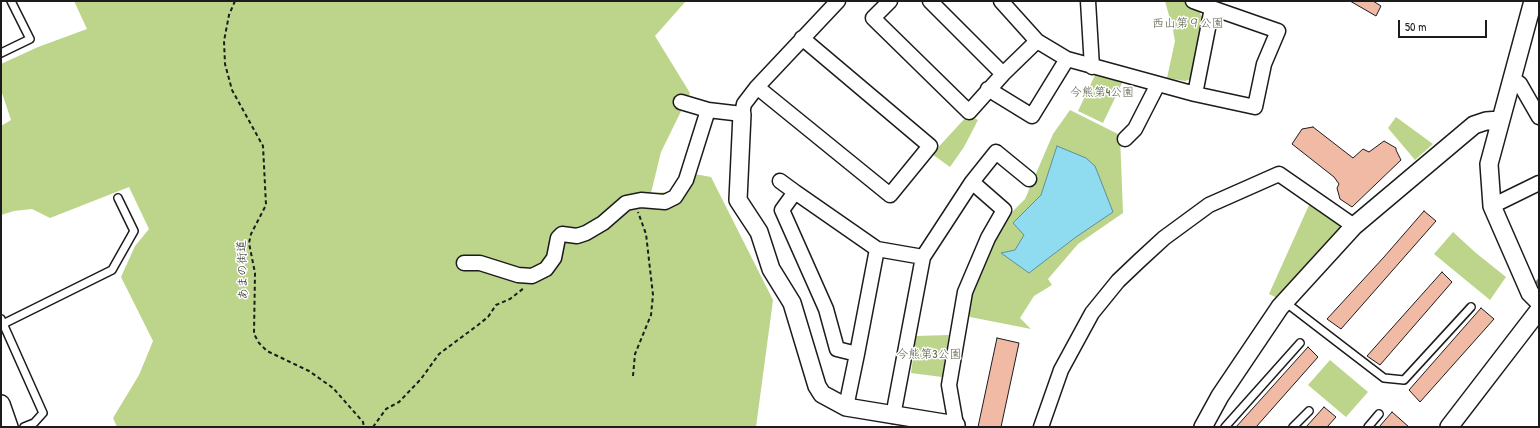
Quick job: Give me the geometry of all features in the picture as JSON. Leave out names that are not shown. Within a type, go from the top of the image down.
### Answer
[{"type":"street","points":[[838,1],[757,87],[744,104],[742,114],[738,200],[759,232],[771,269],[792,302],[816,386],[822,394],[846,407],[956,426],[949,385],[965,292],[988,238],[1004,210],[972,182]]},
{"type":"street","points":[[890,1],[873,18],[969,112],[988,89],[1036,41]]},
{"type":"street","points":[[930,1],[1003,74]]},
{"type":"street","points":[[1001,1],[1036,41],[1067,59],[1196,94],[1255,107],[1264,64],[1278,31],[1193,1]]},
{"type":"street","points":[[1088,1],[1092,67]]},
{"type":"street","points":[[1533,1],[1514,79],[1500,120],[1489,164],[1492,206],[1530,293],[1539,302]]},
{"type":"street","points":[[1196,94],[1212,8]]},
{"type":"street","points":[[757,87],[890,195],[930,146],[802,38]]},
{"type":"street","points":[[988,89],[1032,116],[1067,59]]},
{"type":"street","points":[[1514,79],[1520,84],[1539,117]]},
{"type":"street","points":[[1125,139],[1135,129],[1158,84]]},
{"type":"street","points":[[681,102],[708,110],[742,114]]},
{"type":"street","points":[[464,263],[480,263],[518,275],[532,276],[546,269],[554,258],[558,238],[562,234],[577,236],[586,233],[603,224],[626,203],[636,201],[665,202],[675,197],[686,180],[708,110]]},
{"type":"street","points":[[1203,427],[1220,396],[1285,301],[1354,226],[1474,125],[1486,121],[1500,120]]},
{"type":"street","points":[[893,416],[923,257],[972,182],[996,152],[1029,179]]},
{"type":"street","points":[[1042,427],[1062,370],[1092,313],[1118,281],[1139,260],[1164,238],[1209,205],[1279,174],[1354,226]]},
{"type":"street","points":[[780,181],[877,249],[923,257]]},
{"type":"street","points":[[1492,206],[1539,183]]},
{"type":"street","points":[[795,192],[782,210],[826,309],[837,349],[857,354]]},
{"type":"street","points":[[846,407],[877,249]]},
{"type":"street","points":[[1449,427],[1539,310]]},
{"type":"lane","points":[[1,53],[30,39],[11,1]]},
{"type":"lane","points":[[24,427],[34,423],[43,413],[2,322],[112,270],[134,230],[118,198]]},
{"type":"lane","points":[[1285,301],[1384,378],[1404,380],[1471,307]]},
{"type":"lane","points":[[1225,427],[1300,343]]},
{"type":"lane","points":[[1293,427],[1308,411]]},
{"type":"lane","points":[[1368,427],[1379,414]]},
{"type":"path","name":"あまの街道","points":[[235,1],[229,15],[224,41],[225,64],[232,90],[263,146],[266,205],[251,234],[249,243],[255,273],[254,334],[259,343],[267,352],[309,371],[333,388],[363,422],[364,427]]},
{"type":"path","points":[[633,376],[635,354],[651,315],[653,295],[646,234],[638,215],[636,201]]},
{"type":"path","points":[[373,427],[386,409],[399,402],[421,379],[439,354],[488,317],[496,305],[510,299],[522,289],[532,276]]},
{"type":"green space","points":[[74,1],[686,1],[655,36],[690,93],[661,152],[651,193],[670,192],[689,173],[711,177],[773,300],[756,427],[117,427],[113,418],[139,375],[153,341],[121,277],[135,246],[149,229],[129,187],[50,218],[32,209],[14,211],[1,215],[1,126],[11,120],[1,90],[1,64],[38,47],[87,29]]},
{"type":"green space","name":"西山第９公園","points":[[1165,1],[1194,1],[1205,23],[1192,79],[1185,81],[1167,78],[1175,41]]},
{"type":"green space","name":"今熊第4公園","points":[[1097,71],[1124,79],[1103,123],[1078,111]]},
{"type":"green space","points":[[1070,110],[1120,135],[1123,213],[1078,244],[1048,279],[1052,285],[1034,296],[1020,318],[1031,329],[970,317],[969,305],[981,270],[1006,218],[1025,199],[1053,134]]},
{"type":"green space","points":[[968,115],[978,120],[964,147],[950,167],[932,154]]},
{"type":"green space","points":[[1396,117],[1433,144],[1415,160],[1388,128]]},
{"type":"green space","points":[[1309,205],[1345,229],[1279,299],[1269,294]]},
{"type":"green space","points":[[1453,232],[1506,277],[1490,300],[1434,254]]},
{"type":"green space","name":"今熊第3公園","points":[[949,335],[942,377],[911,373],[916,336]]},
{"type":"green space","points":[[1330,360],[1368,392],[1346,417],[1308,385]]},
{"type":"water","points":[[1057,146],[1086,158],[1095,166],[1113,212],[1076,237],[1029,273],[1001,253],[1015,250],[1024,235],[1013,223],[1041,195]]},
{"type":"building","points":[[1350,1],[1373,1],[1381,6],[1376,16]]},
{"type":"building","points":[[1313,127],[1353,158],[1363,149],[1369,152],[1384,141],[1396,148],[1401,160],[1352,207],[1340,199],[1337,188],[1339,184],[1334,177],[1292,144],[1302,129]]},
{"type":"building","points":[[1424,211],[1436,221],[1341,329],[1327,319],[1384,257]]},
{"type":"building","points":[[1442,272],[1452,282],[1380,365],[1367,356]]},
{"type":"building","points":[[1481,308],[1494,319],[1420,402],[1409,390]]},
{"type":"building","points":[[997,338],[1019,343],[1001,427],[978,427]]},
{"type":"building","points":[[1308,347],[1318,357],[1256,427],[1236,427]]},
{"type":"building","points":[[1324,407],[1336,417],[1327,427],[1306,427]]},
{"type":"building","points":[[1392,412],[1409,427],[1379,427]]},
{"type":"waterway","points":[[1536,284],[1539,280]]}]
